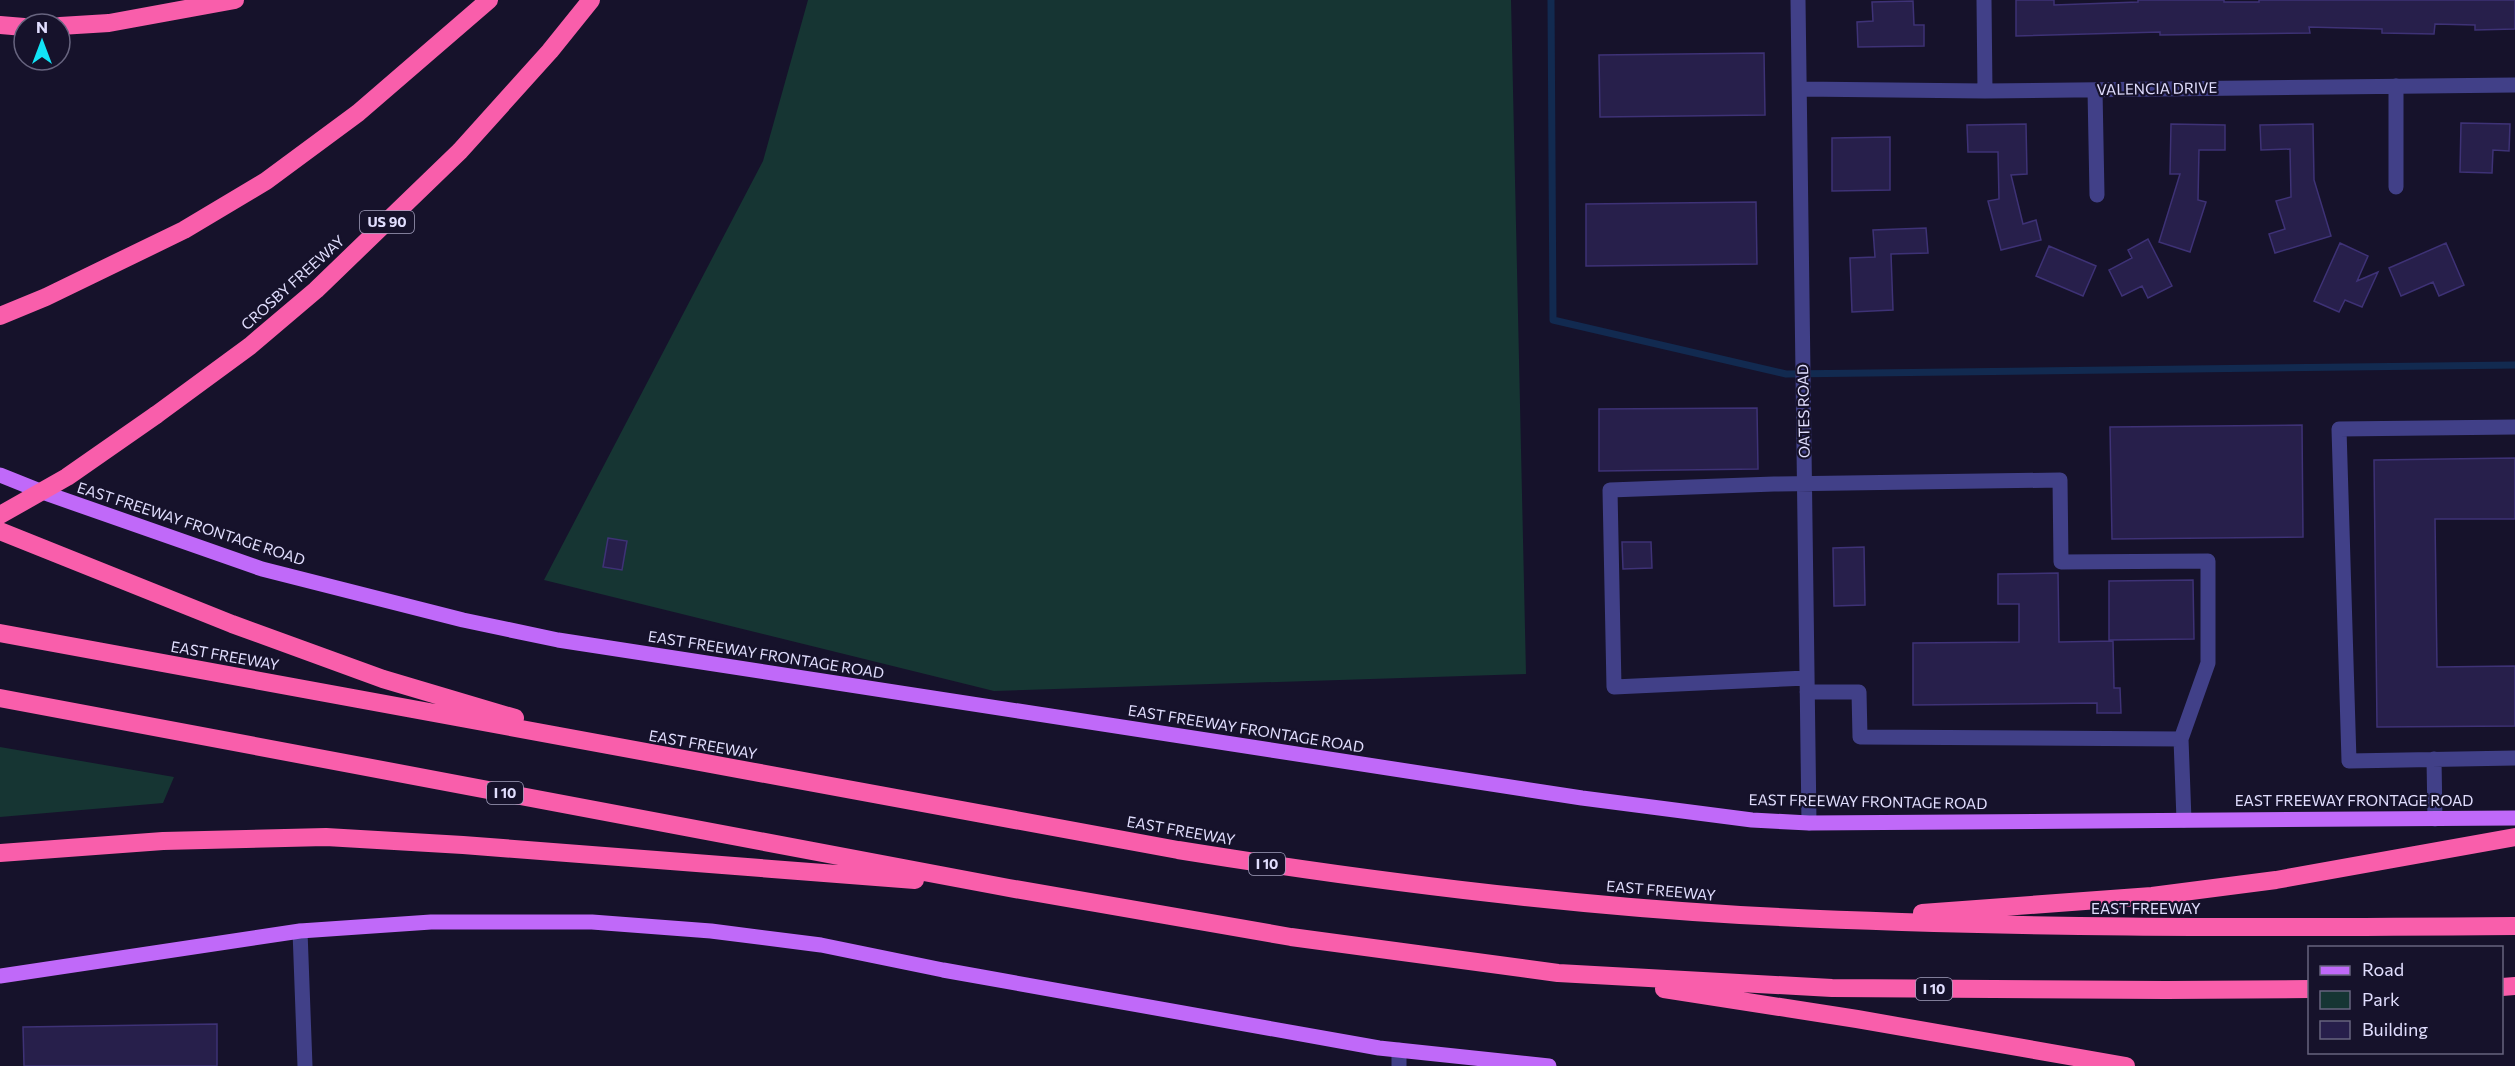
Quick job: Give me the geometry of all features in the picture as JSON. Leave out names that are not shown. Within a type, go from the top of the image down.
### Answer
[{"type":"highway","points":[[72,25],[109,23],[235,0]]},
{"type":"highway","points":[[0,316],[46,297],[184,230],[266,181],[358,113],[489,0]]},
{"type":"highway","name":"CROSBY FREEWAY","points":[[0,515],[67,477],[156,416],[250,346],[324,282],[460,151],[550,51],[591,0]]},
{"type":"highway","points":[[0,531],[232,624],[383,679],[534,723],[710,764]]},
{"type":"highway","name":"EAST FREEWAY","points":[[0,633],[1264,864],[1560,900],[1726,914],[2016,926],[2289,928],[2515,926]]},
{"type":"highway","name":"I 10","points":[[0,698],[1009,888],[1291,937],[1558,973],[1832,988],[2308,989]]},
{"type":"highway","points":[[0,853],[163,841],[326,837],[464,845],[1009,888]]},
{"type":"highway","points":[[1831,919],[2152,896],[2276,880],[2515,837]]},
{"type":"highway","points":[[1558,973],[1857,1019],[2126,1066]]},
{"type":"main road","name":"EAST FREEWAY FRONTAGE ROAD","points":[[0,475],[262,569],[463,620],[558,640],[1582,798],[1752,820],[1809,823],[2515,818]]},
{"type":"main road","points":[[0,976],[300,931],[431,922],[592,922],[711,931],[821,945],[943,970],[1399,1050],[1549,1066]]},
{"type":"street","name":"OATES ROAD","points":[[1798,0],[1809,823]]},
{"type":"street","points":[[1984,0],[1985,91]]},
{"type":"street","name":"VALENCIA DRIVE","points":[[1800,89],[1985,91],[2515,85]]},
{"type":"street","points":[[2396,86],[2396,188]]},
{"type":"street","points":[[2095,90],[2097,195]]},
{"type":"street","points":[[2515,427],[2339,429],[2349,761],[2515,758]]},
{"type":"street","points":[[2181,739],[1860,737],[1859,692],[1807,685],[1614,687],[1610,490],[1805,483],[2060,480],[2061,562],[2208,561],[2208,663],[2181,739],[2184,820]]},
{"type":"street","points":[[2434,759],[2435,819]]},
{"type":"street","points":[[300,931],[304,1066]]},
{"type":"street","points":[[1399,1050],[1400,1066]]},
{"type":"green space","points":[[808,0],[1511,0],[1526,674],[994,691],[544,580],[763,161]]},
{"type":"green space","points":[[0,747],[174,777],[163,803],[0,817]]},
{"type":"building","points":[[2016,0],[2054,0],[2054,5],[2138,2],[2138,0],[2259,2],[2259,0],[2515,0],[2515,29],[2475,30],[2475,25],[2435,24],[2434,34],[2382,33],[2382,29],[2309,27],[2310,33],[2160,35],[2160,32],[2016,36]]},
{"type":"building","points":[[1913,1],[1914,25],[1924,25],[1924,46],[1858,47],[1857,22],[1873,21],[1872,2]]},
{"type":"building","points":[[1764,53],[1765,115],[1600,117],[1599,55]]},
{"type":"building","points":[[2461,123],[2510,124],[2509,151],[2493,150],[2492,173],[2460,172]]},
{"type":"building","points":[[2026,124],[2027,174],[2011,175],[2023,224],[2036,220],[2041,240],[2001,250],[1988,201],[1999,199],[1998,152],[1968,152],[1967,125]]},
{"type":"building","points":[[2171,124],[2225,125],[2225,150],[2199,150],[2198,200],[2206,202],[2190,252],[2159,242],[2180,174],[2170,174]]},
{"type":"building","points":[[2313,124],[2314,180],[2331,236],[2275,253],[2269,234],[2285,229],[2276,201],[2291,197],[2290,149],[2261,150],[2260,125]]},
{"type":"building","points":[[1890,137],[1890,190],[1832,191],[1832,138]]},
{"type":"building","points":[[1756,202],[1757,264],[1586,266],[1586,204]]},
{"type":"building","points":[[1926,228],[1928,253],[1891,254],[1893,310],[1852,312],[1850,258],[1875,257],[1873,230]]},
{"type":"building","points":[[2148,239],[2172,286],[2148,298],[2142,286],[2122,296],[2109,270],[2132,258],[2128,250]]},
{"type":"building","points":[[2340,243],[2368,256],[2357,281],[2378,272],[2362,307],[2345,300],[2339,312],[2314,301]]},
{"type":"building","points":[[2446,243],[2464,285],[2439,296],[2433,282],[2401,296],[2389,268]]},
{"type":"building","points":[[2049,246],[2096,266],[2083,296],[2036,276]]},
{"type":"building","points":[[1757,408],[1758,469],[1599,471],[1599,409]]},
{"type":"building","points":[[2302,425],[2303,537],[2112,539],[2110,427]]},
{"type":"building","points":[[2515,458],[2515,519],[2435,519],[2437,667],[2515,666],[2515,726],[2377,727],[2374,460]]},
{"type":"building","points":[[608,538],[627,541],[622,570],[603,567]]},
{"type":"building","points":[[1622,542],[1651,542],[1652,568],[1623,569]]},
{"type":"building","points":[[1864,547],[1865,605],[1834,606],[1833,548]]},
{"type":"building","points":[[2058,573],[2059,642],[2113,641],[2114,688],[2120,688],[2121,713],[2097,713],[2097,703],[1913,705],[1913,643],[2019,642],[2019,604],[1998,604],[1998,574]]},
{"type":"building","points":[[2193,580],[2194,639],[2109,640],[2109,581]]},
{"type":"building","points":[[217,1024],[217,1066],[24,1066],[23,1027]]},
{"type":"waterway","points":[[1551,0],[1553,320],[1786,374],[2515,365]]}]
